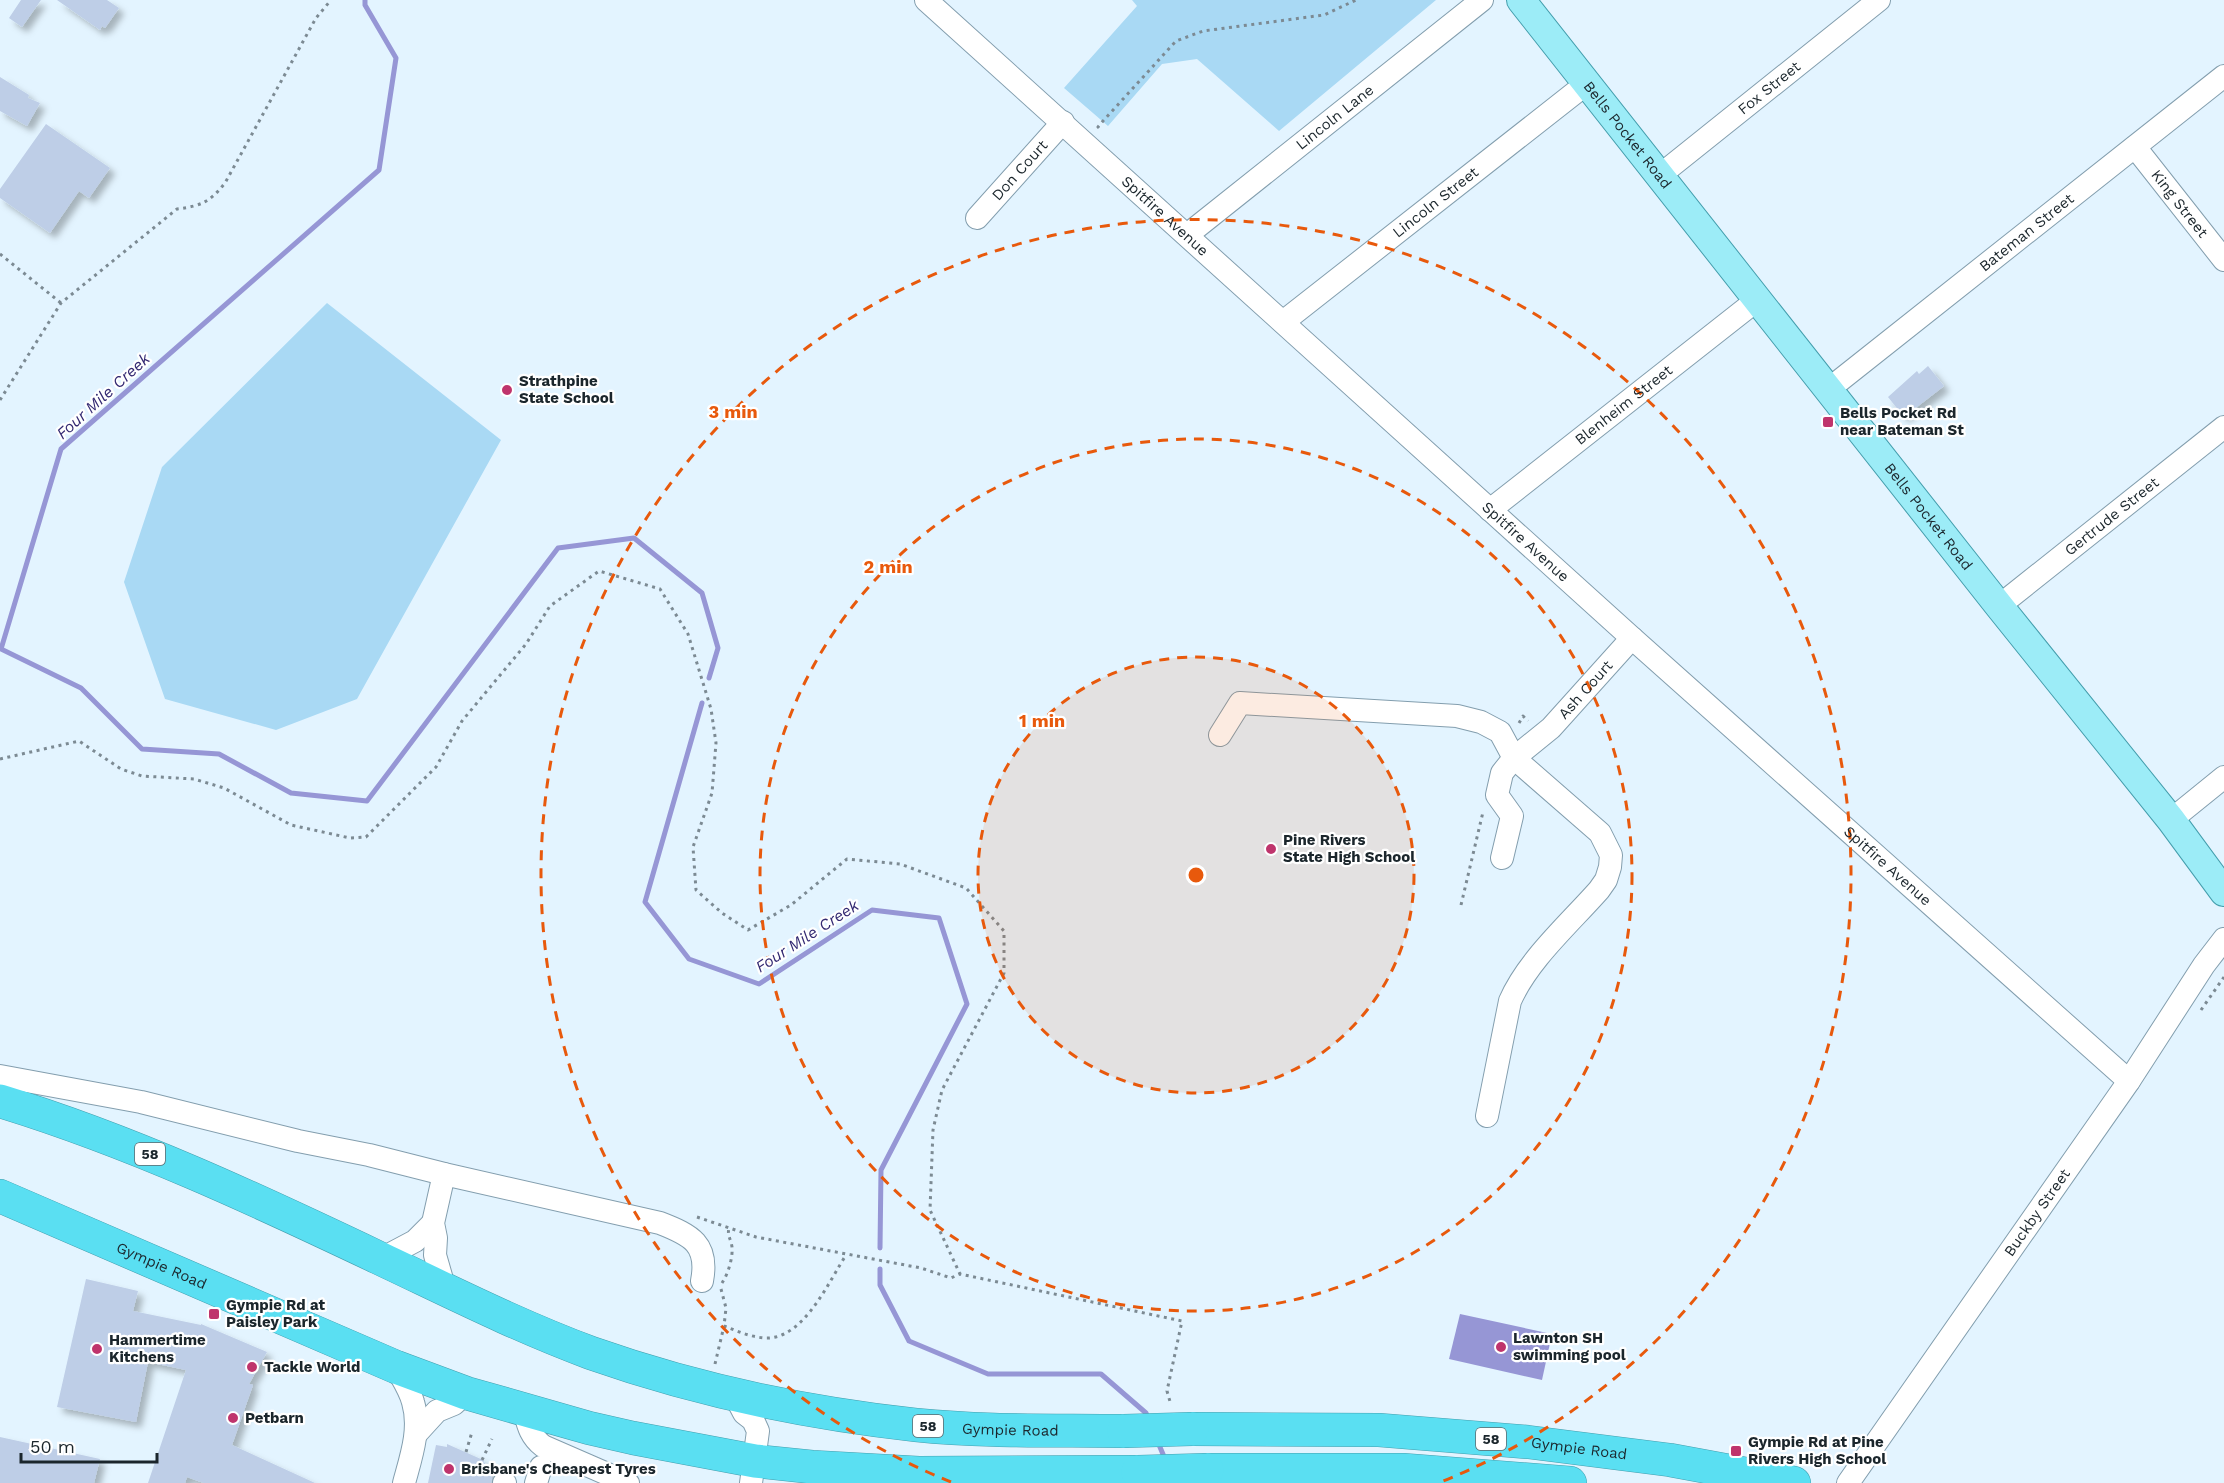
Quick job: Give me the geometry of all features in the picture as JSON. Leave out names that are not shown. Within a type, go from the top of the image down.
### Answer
[{"type":"highway","name":"Gympie Road","points":[[0,1101],[151,1154],[551,1338],[657,1375],[728,1380],[837,1414],[918,1425],[1006,1430],[1124,1431],[1183,1420],[1254,1428],[1379,1430],[1528,1442],[1649,1457],[1794,1483]]},
{"type":"highway","name":"Gympie Road","points":[[0,1197],[396,1367],[466,1393],[753,1472],[812,1467],[919,1473],[1403,1470],[1570,1483]]},
{"type":"main road","name":"Bells Pocket Road","points":[[1521,0],[1999,606],[2171,820],[2224,892]]},
{"type":"street","name":"Spitfire Avenue","points":[[926,0],[1632,638],[2129,1081]]},
{"type":"street","name":"Lincoln Lane","points":[[1187,235],[1482,0]]},
{"type":"street","name":"Fox Street","points":[[1659,176],[1879,0]]},
{"type":"street","name":"Bateman Street","points":[[1828,389],[2224,76]]},
{"type":"street","name":"Lincoln Street","points":[[1283,322],[1586,84]]},
{"type":"street","name":"Don Court","points":[[977,218],[1063,122]]},
{"type":"street","name":"King Street","points":[[2135,147],[2224,260]]},
{"type":"street","name":"Blenheim Street","points":[[1490,510],[1757,300]]},
{"type":"street","name":"Gertrude Street","points":[[1999,606],[2224,427]]},
{"type":"street","name":"Ash Court","points":[[1514,758],[1551,728],[1632,638]]},
{"type":"street","points":[[1220,735],[1240,703],[1457,716],[1481,722],[1500,732],[1514,758],[1600,832],[1608,844],[1611,861],[1606,880],[1528,969],[1517,985],[1510,1001],[1486,1116]]},
{"type":"street","points":[[1502,858],[1512,816],[1497,795],[1502,773],[1514,758]]},
{"type":"street","points":[[2171,820],[2224,777]]},
{"type":"street","name":"Buckby Street","points":[[1848,1483],[2129,1081],[2204,965],[2224,939]]},
{"type":"street","points":[[0,1076],[141,1102],[660,1223],[694,1239],[699,1248],[704,1269],[702,1281]]},
{"type":"street","points":[[444,1174],[433,1223],[436,1238],[435,1255],[445,1290]]},
{"type":"street","points":[[381,1258],[415,1241],[433,1223]]},
{"type":"street","points":[[396,1367],[413,1402],[416,1434],[404,1483]]},
{"type":"street","points":[[728,1380],[744,1413],[756,1425],[758,1431],[753,1472]]},
{"type":"street","points":[[416,1434],[436,1411],[454,1404],[466,1393]]},
{"type":"street","points":[[524,1410],[530,1431],[535,1440],[543,1446],[628,1483]]},
{"type":"street","points":[[1254,1428],[1251,1449],[1266,1470]]},
{"type":"path","points":[[0,400],[61,303],[177,209],[198,206],[214,197],[225,183],[316,18],[331,0]]},
{"type":"path","points":[[1105,133],[1098,127],[1176,41],[1203,31],[1324,15],[1356,0]]},
{"type":"path","points":[[0,254],[61,303]]},
{"type":"path","points":[[0,759],[80,741],[122,769],[142,776],[194,779],[224,788],[291,825],[350,838],[366,837],[436,766],[462,721],[526,644],[550,606],[599,571],[660,589],[688,634],[711,709],[716,743],[712,794],[693,847],[696,890],[722,913],[748,930],[791,905],[847,859],[900,864],[966,888],[1004,931],[1004,973],[942,1090],[933,1130],[930,1210],[960,1274]]},
{"type":"path","points":[[728,1380],[713,1363],[724,1326],[726,1308],[721,1286],[731,1255],[732,1246],[727,1236],[729,1227]]},
{"type":"path","points":[[756,1237],[921,1268],[951,1278],[960,1274],[1182,1321],[1167,1391],[1183,1420]]},
{"type":"path","points":[[724,1326],[743,1334],[765,1338],[781,1336],[797,1327],[846,1255]]},
{"type":"path","points":[[465,1452],[472,1432]]},
{"type":"path","points":[[482,1460],[492,1439]]},
{"type":"shaded area","points":[[1132,0],[1436,0],[1279,131],[1197,59],[1162,64],[1108,126],[1064,88],[1137,6]]},
{"type":"shaded area","points":[[327,303],[501,440],[357,699],[276,730],[165,699],[124,582],[162,467]]},
{"type":"water","name":"Lawnton SH swimming pool","points":[[1460,1314],[1552,1334],[1542,1380],[1449,1359]]},
{"type":"building","points":[[21,0],[41,0],[22,27],[9,18]]},
{"type":"building","points":[[57,0],[107,0],[119,8],[105,28],[102,26],[100,30]]},
{"type":"building","points":[[0,77],[29,95],[28,98],[40,103],[27,126],[0,111]]},
{"type":"building","points":[[46,124],[110,168],[89,198],[79,191],[50,233],[0,198],[0,189]]},
{"type":"building","points":[[1928,366],[1944,386],[1904,417],[1888,397],[1917,371],[1919,374]]},
{"type":"building","points":[[86,1279],[138,1291],[133,1311],[201,1324],[267,1352],[249,1384],[253,1385],[232,1445],[315,1483],[204,1483],[187,1477],[185,1483],[148,1483],[186,1370],[148,1362],[136,1422],[57,1407]]},
{"type":"building","points":[[0,1437],[100,1459],[94,1483],[0,1483]]},
{"type":"building","name":"Brisbane's Cheapest Tyres","points":[[447,1444],[483,1460],[492,1476],[491,1483],[428,1483],[436,1445],[447,1447]]},
{"type":"waterway","name":"Four Mile Creek","points":[[365,0],[365,5],[396,58],[379,170],[61,449],[1,649],[81,688],[142,749],[219,754],[291,793],[367,801],[558,548],[634,538],[702,593],[718,648],[709,678]]},
{"type":"waterway","name":"Four Mile Creek","points":[[702,703],[645,902],[689,959],[759,984],[872,910],[939,918],[967,1004],[881,1170],[880,1248]]},
{"type":"waterway","name":"Four Mile Creek","points":[[880,1269],[880,1285],[909,1341],[988,1374],[1101,1374],[1146,1413],[1149,1420]]},
{"type":"waterway","name":"Four Mile Creek","points":[[1157,1440],[1165,1459]]},
{"type":"place","name":"Strathpine State School","points":[[507,390]]},
{"type":"place","name":"Bells Pocket Rd near Bateman St","points":[[1828,422]]},
{"type":"place","name":"Pine Rivers State High School","points":[[1271,849]]},
{"type":"place","name":"Gympie Rd at Paisley Park","points":[[214,1314]]},
{"type":"place","name":"Lawnton SH swimming pool","points":[[1501,1347]]},
{"type":"place","name":"Hammertime Kitchens","points":[[97,1349]]},
{"type":"place","name":"Tackle World","points":[[252,1367]]},
{"type":"place","name":"Petbarn","points":[[233,1418]]},
{"type":"place","name":"Gympie Rd at Pine Rivers High School","points":[[1736,1451]]},
{"type":"place","name":"Brisbane's Cheapest Tyres","points":[[449,1469]]}]
